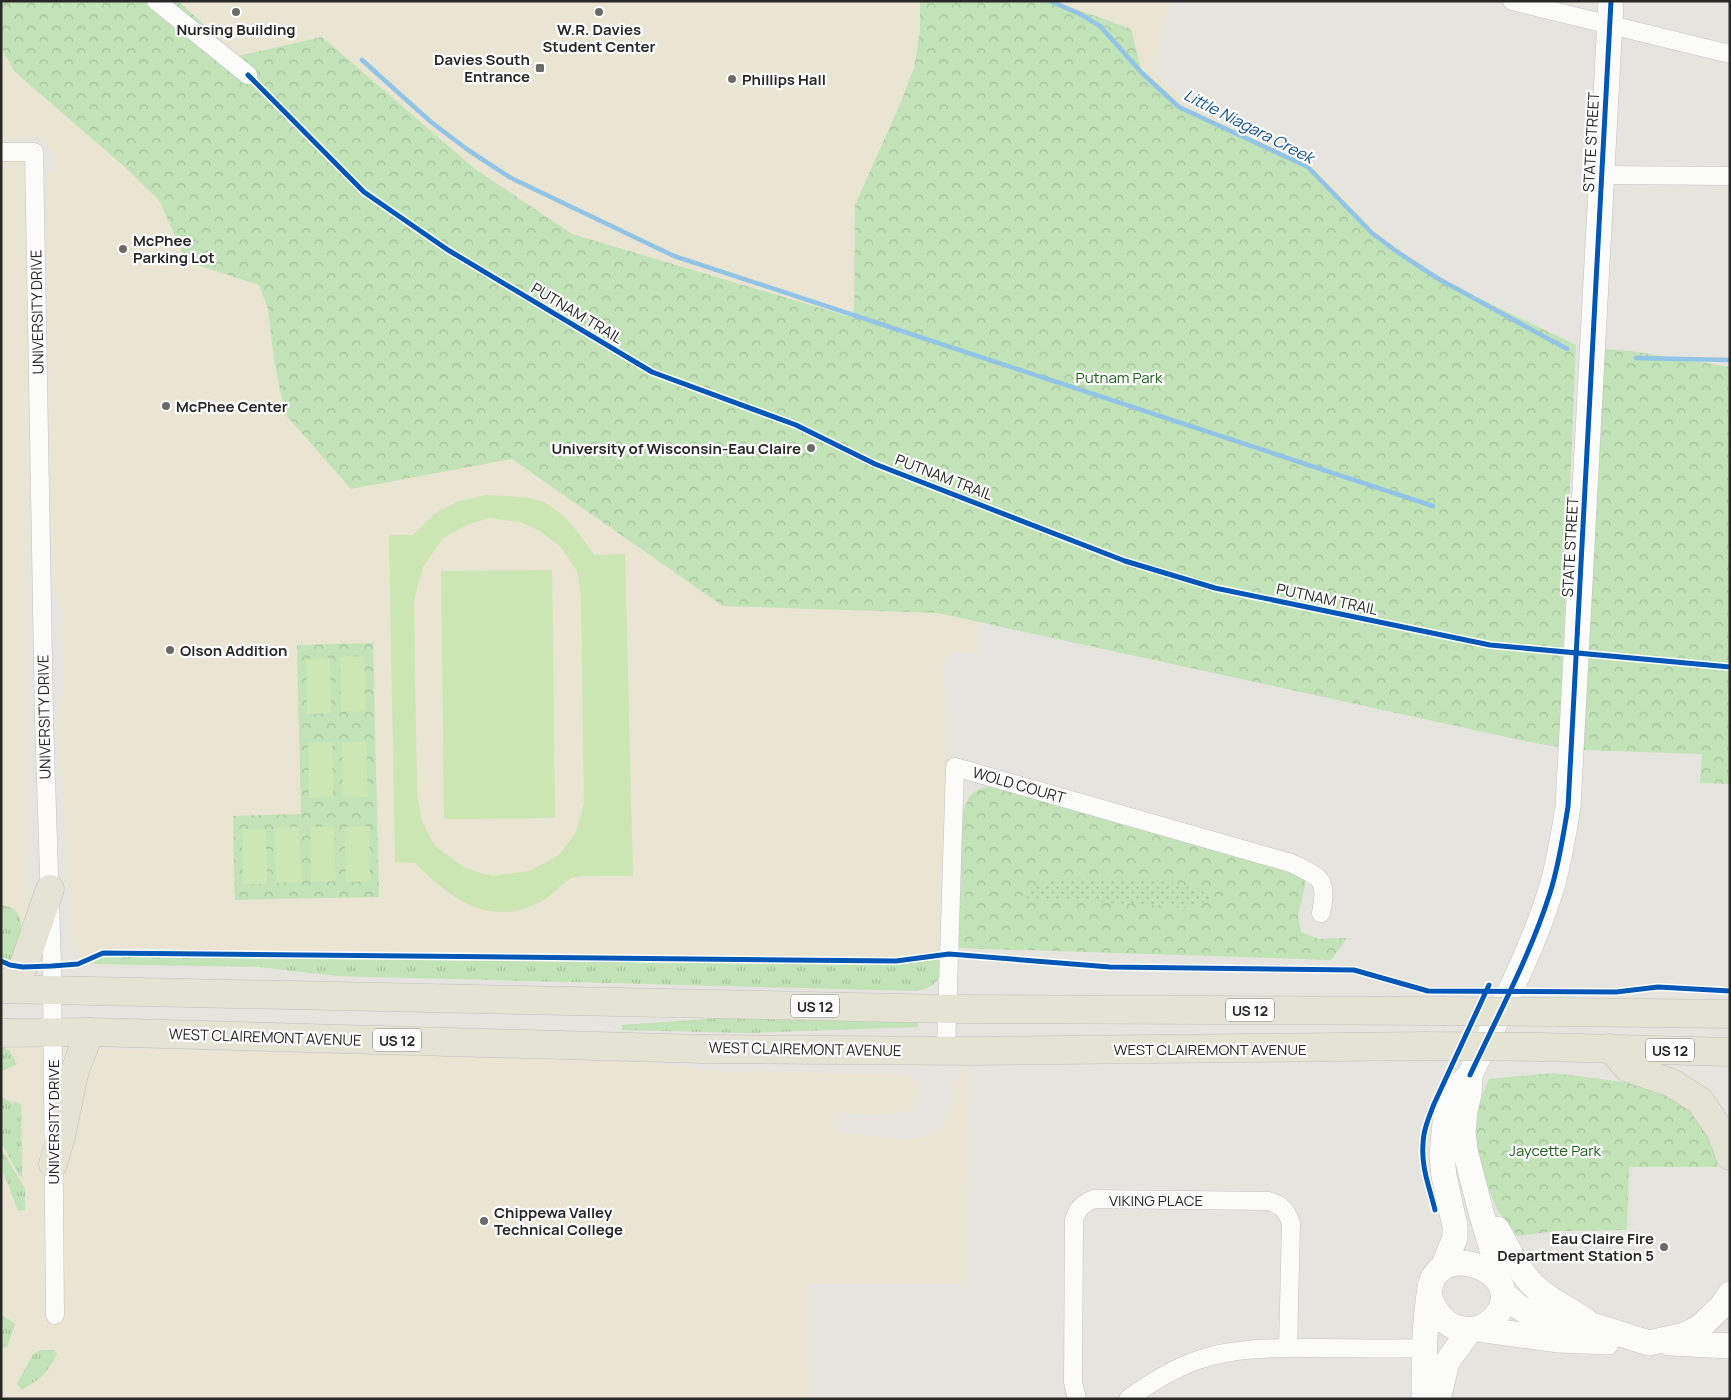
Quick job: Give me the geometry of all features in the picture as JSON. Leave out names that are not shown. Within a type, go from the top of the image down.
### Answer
[{"type":"main road","name":"STATE STREET","points":[[1500,1286],[1497,1266],[1474,1182],[1468,1167],[1463,1132],[1470,1075],[1538,928],[1551,891],[1561,850],[1568,807],[1610,13]]},
{"type":"main road","points":[[1,985],[10,982],[23,967],[50,889]]},
{"type":"main road","name":"US 12","points":[[1,989],[948,1009],[1730,1014]]},
{"type":"main road","points":[[1,1007],[33,1006],[44,999],[52,990]]},
{"type":"main road","points":[[53,1164],[61,1137],[74,1074],[90,1032]]},
{"type":"main road","name":"WEST CLAIREMONT AVENUE","points":[[1,1034],[90,1032],[703,1049],[946,1051],[1425,1046],[1610,1048]]},
{"type":"main road","points":[[1610,1048],[1628,1068],[1672,1083],[1700,1101],[1721,1132],[1730,1156]]},
{"type":"main road","name":"US 12","points":[[1610,1048],[1730,1052]]},
{"type":"main road","name":"STATE STREET","points":[[1443,1266],[1455,1238],[1455,1226],[1444,1176],[1442,1156],[1445,1123],[1448,1106],[1454,1090],[1470,1075]]},
{"type":"main road","points":[[1474,1182],[1515,1262],[1534,1286],[1595,1326]]},
{"type":"main road","points":[[1424,1399],[1424,1348],[1430,1288],[1432,1279],[1443,1266],[1468,1264],[1489,1271],[1517,1306],[1529,1313],[1564,1322],[1595,1326],[1649,1343],[1685,1335],[1700,1327],[1722,1306],[1730,1294]]},
{"type":"main road","points":[[1438,1399],[1447,1362],[1474,1329],[1489,1324],[1502,1306],[1500,1286]]},
{"type":"main road","points":[[1429,1297],[1441,1317],[1451,1324],[1474,1329],[1559,1340],[1730,1346]]},
{"type":"street","points":[[156,1],[248,74]]},
{"type":"street","points":[[1512,1],[1610,13],[1730,54]]},
{"type":"street","name":"UNIVERSITY DRIVE","points":[[1,152],[34,152],[44,718],[52,990],[55,1315]]},
{"type":"street","points":[[1602,175],[1730,176]]},
{"type":"street","name":"WOLD COURT","points":[[946,1051],[955,767],[1291,863],[1313,874],[1324,884],[1321,912]]},
{"type":"street","name":"VIKING PLACE","points":[[1077,1399],[1073,1382],[1074,1220],[1077,1210],[1094,1199],[1269,1201],[1280,1204],[1291,1223],[1288,1348]]},
{"type":"street","points":[[1128,1399],[1151,1382],[1176,1369],[1224,1353],[1250,1349],[1288,1348],[1424,1348]]},
{"type":"shaded area","name":"University of Wisconsin-Eau Claire","points":[[1,1],[1170,1],[1154,73],[1179,95],[1203,113],[1225,125],[1279,144],[1311,162],[1363,217],[1436,274],[1501,309],[1576,345],[978,622],[977,653],[948,653],[942,668],[946,702],[947,752],[942,967],[934,985],[927,989],[916,991],[337,976],[260,967],[93,964],[82,962],[73,947],[71,937],[65,814],[56,730],[58,704],[63,696],[62,614],[53,587],[45,179],[53,167],[53,155],[41,138],[30,137],[20,140],[1,140]]},
{"type":"shaded area","points":[[1,154],[17,158],[25,169],[32,457],[28,502],[30,730],[28,925],[4,974],[1,1045]]},
{"type":"shaded area","name":"Chippewa Valley Technical College","points":[[1,1047],[630,1059],[713,1071],[900,1074],[915,1079],[918,1087],[917,1098],[912,1109],[902,1112],[867,1115],[836,1112],[836,1131],[897,1139],[916,1139],[932,1134],[946,1121],[952,1105],[954,1084],[962,1068],[968,1065],[969,1158],[965,1284],[809,1284],[811,1399],[1,1399]]},
{"type":"green space","name":"Putnam Park","points":[[1,1],[178,1],[238,56],[322,37],[475,169],[572,234],[854,318],[855,205],[901,102],[914,68],[920,30],[920,1],[1054,1],[1131,29],[1142,73],[1179,107],[1308,167],[1372,233],[1437,278],[1576,345],[1559,747],[938,613],[723,606],[512,459],[351,489],[285,414],[274,360],[268,309],[259,285],[187,262],[159,200],[127,169],[14,71],[1,47]]},
{"type":"green space","points":[[1604,349],[1631,351],[1730,367],[1730,784],[1700,783],[1702,754],[1580,750]]},
{"type":"green space","points":[[486,495],[541,501],[567,520],[594,555],[625,554],[633,876],[572,878],[542,901],[523,909],[505,912],[488,911],[472,906],[443,888],[415,863],[395,862],[389,535],[413,535],[434,514],[459,501]],"holes":[[[489,518],[521,522],[538,530],[560,546],[577,571],[581,595],[584,804],[576,832],[559,855],[530,871],[492,876],[465,868],[435,846],[422,822],[417,795],[414,600],[423,567],[443,538],[467,525]]]},
{"type":"green space","points":[[552,570],[555,818],[444,819],[441,571]]},
{"type":"green space","points":[[373,643],[379,897],[235,900],[233,816],[301,814],[297,645]]},
{"type":"green space","points":[[364,656],[365,711],[341,712],[340,657]]},
{"type":"green space","points":[[330,658],[331,713],[307,714],[306,659]]},
{"type":"green space","points":[[332,742],[333,797],[309,798],[308,743]]},
{"type":"green space","points":[[342,742],[366,742],[368,797],[343,797]]},
{"type":"green space","points":[[999,785],[1300,874],[1305,879],[1298,916],[1301,932],[1319,939],[1347,938],[1331,960],[959,948],[962,818],[966,803],[973,793],[983,788]]},
{"type":"green space","points":[[369,826],[370,881],[346,882],[344,827]]},
{"type":"green space","points":[[299,827],[301,882],[276,883],[275,828]]},
{"type":"green space","points":[[310,827],[334,827],[336,881],[311,882]]},
{"type":"green space","points":[[242,829],[266,829],[267,884],[243,884]]},
{"type":"green space","points":[[1051,878],[1150,879],[1208,890],[1211,899],[1191,907],[1019,898]]},
{"type":"green space","points":[[1,905],[17,912],[20,919],[20,935],[13,961],[1,958]]},
{"type":"green space","points":[[107,955],[888,965],[943,959],[937,981],[929,987],[916,991],[337,976],[260,967],[93,964],[96,958]]},
{"type":"green space","points":[[735,1017],[918,1021],[918,1027],[747,1033],[622,1030],[622,1025]]},
{"type":"green space","points":[[1,1047],[9,1050],[17,1064],[1,1072]]},
{"type":"green space","name":"Jaycette Park","points":[[1553,1073],[1656,1086],[1697,1112],[1715,1150],[1718,1167],[1629,1167],[1627,1230],[1557,1231],[1517,1236],[1497,1208],[1479,1159],[1476,1133],[1478,1108],[1489,1079]]},
{"type":"green space","points":[[1,1096],[13,1104],[15,1101],[21,1105],[22,1176],[20,1177],[1,1142]]},
{"type":"green space","points":[[1,1148],[25,1189],[25,1210],[18,1211],[1,1166]]},
{"type":"green space","points":[[1,1314],[15,1324],[7,1347],[1,1348]]},
{"type":"green space","points":[[41,1350],[54,1350],[57,1354],[50,1367],[22,1390],[17,1384],[33,1354]]},
{"type":"waterway","name":"Little Niagara Creek","points":[[1050,1],[1080,14],[1100,26],[1142,73],[1179,107],[1308,167],[1372,233],[1396,251],[1437,278],[1567,349]]},
{"type":"waterway","points":[[362,60],[431,122],[468,150],[511,178],[674,256],[1433,506]]},
{"type":"waterway","name":"Little Niagara Creek","points":[[1636,358],[1730,360]]},
{"type":"cycle path","points":[[1470,1075],[1513,985],[1542,916],[1556,872],[1568,807],[1611,1]]},
{"type":"cycle path","name":"PUTNAM TRAIL","points":[[248,75],[364,192],[448,250],[652,372],[796,425],[875,464],[1125,561],[1215,588],[1490,645],[1730,667]]},
{"type":"cycle path","points":[[1,961],[23,967],[78,964],[103,953],[896,961],[949,954],[1110,967],[1354,970],[1428,991],[1616,992],[1658,987],[1730,991]]},
{"type":"cycle path","points":[[1435,1210],[1423,1161],[1425,1129],[1434,1104],[1489,985]]},
{"type":"place","name":"Nursing Building","points":[[236,12]]},
{"type":"place","name":"W.R. Davies Student Center","points":[[599,12]]},
{"type":"place","name":"Davies South Entrance","points":[[540,68]]},
{"type":"place","name":"Phillips Hall","points":[[732,79]]},
{"type":"place","name":"McPhee Parking Lot","points":[[123,249]]},
{"type":"place","name":"McPhee Center","points":[[166,406]]},
{"type":"place","name":"University of Wisconsin-Eau Claire","points":[[811,448]]},
{"type":"place","name":"Olson Addition","points":[[170,650]]},
{"type":"place","name":"Chippewa Valley Technical College","points":[[484,1221]]},
{"type":"place","name":"Eau Claire Fire Department Station 5","points":[[1664,1247]]}]
